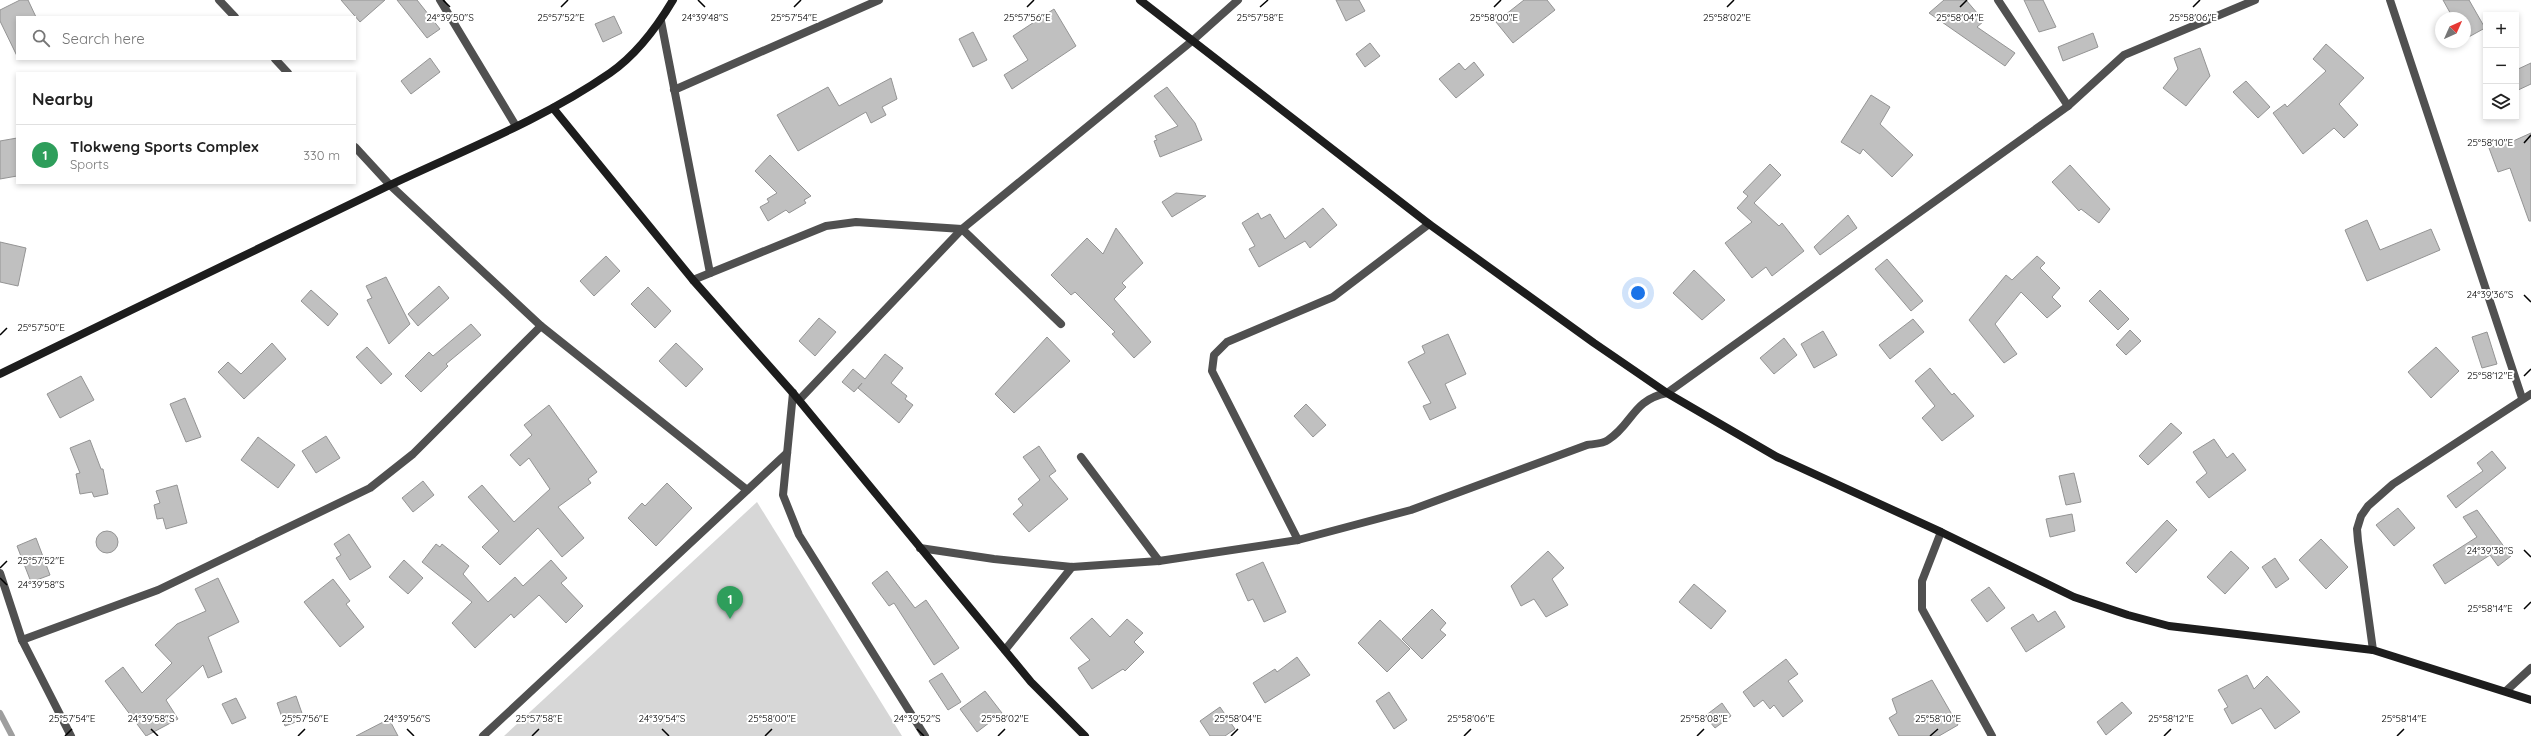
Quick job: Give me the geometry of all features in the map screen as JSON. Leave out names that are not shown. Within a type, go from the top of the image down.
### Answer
[{"type":"street","points":[[219,0],[234,16]]},
{"type":"street","points":[[440,0],[516,126]]},
{"type":"street","points":[[0,374],[390,185],[553,108],[611,72],[634,51],[661,21],[673,0]]},
{"type":"street","points":[[674,90],[879,0]]},
{"type":"street","points":[[1140,0],[1428,224],[1667,394],[1777,457],[1940,532],[2074,597],[2128,615],[2169,626],[2373,650],[2531,700]]},
{"type":"street","points":[[799,400],[962,228],[1192,41],[1238,0]]},
{"type":"street","points":[[1998,0],[2068,106]]},
{"type":"street","points":[[920,548],[994,559],[1072,567],[1159,561],[1298,540],[1411,510],[1587,445],[1607,441],[1641,404],[1653,396],[1667,394],[2068,106],[2124,54],[2255,0]]},
{"type":"street","points":[[2390,0],[2522,398]]},
{"type":"street","points":[[661,21],[710,273]]},
{"type":"street","points":[[276,60],[287,72]]},
{"type":"street","points":[[553,108],[693,280],[799,400],[1031,682],[1085,736]]},
{"type":"street","points":[[356,148],[390,185],[541,326],[747,490]]},
{"type":"street","points":[[693,280],[826,226],[856,222],[962,228],[1061,324]]},
{"type":"street","points":[[1298,540],[1212,371],[1214,355],[1227,342],[1332,297],[1428,224]]},
{"type":"street","points":[[22,640],[158,590],[370,488],[414,454],[541,326]]},
{"type":"street","points":[[793,393],[783,495],[799,535],[925,736]]},
{"type":"street","points":[[2373,650],[2358,541],[2357,529],[2361,516],[2368,506],[2393,484],[2522,398],[2531,394]]},
{"type":"street","points":[[483,736],[787,453]]},
{"type":"street","points":[[1081,457],[1159,561]]},
{"type":"street","points":[[1940,532],[1937,547],[1922,581],[1922,609],[1992,736]]},
{"type":"street","points":[[1005,650],[1072,567]]},
{"type":"street","points":[[0,573],[22,640],[71,736]]},
{"type":"street","points":[[2506,691],[2531,668]]},
{"type":"shaded area","points":[[757,502],[902,736],[504,736]]},
{"type":"building","points":[[20,0],[28,0],[36,16],[16,16],[16,54],[0,21],[0,10]]},
{"type":"building","points":[[341,0],[385,0],[360,22]]},
{"type":"building","points":[[397,0],[417,0],[440,29],[427,38]]},
{"type":"building","points":[[1336,0],[1359,0],[1365,11],[1346,21]]},
{"type":"building","points":[[1524,0],[1547,0],[1555,10],[1513,43],[1496,22]]},
{"type":"building","points":[[1944,0],[1966,0],[1984,21],[1977,27],[2015,53],[2005,66],[1929,13]]},
{"type":"building","points":[[2024,0],[2043,0],[2056,27],[2039,32]]},
{"type":"building","points":[[2443,0],[2469,0],[2483,24],[2483,29],[2471,36],[2471,12],[2450,12]]},
{"type":"building","points":[[1054,9],[1076,46],[1012,89],[1004,75],[1028,60],[1013,36]]},
{"type":"building","points":[[614,16],[622,33],[603,42],[595,24]]},
{"type":"building","points":[[973,32],[987,60],[973,67],[959,39]]},
{"type":"building","points":[[2093,33],[2098,47],[2063,61],[2058,47]]},
{"type":"building","points":[[1370,43],[1380,56],[1365,67],[1356,54]]},
{"type":"building","points":[[2326,44],[2364,78],[2339,104],[2358,125],[2344,138],[2334,128],[2303,154],[2273,113],[2285,104],[2287,107],[2326,71],[2313,59]]},
{"type":"building","points":[[2200,48],[2210,76],[2186,106],[2163,88],[2178,69],[2174,58]]},
{"type":"building","points":[[430,58],[440,72],[411,94],[401,81]]},
{"type":"building","points":[[1474,62],[1484,75],[1456,98],[1439,79],[1459,63],[1465,70]]},
{"type":"building","points":[[2531,63],[2531,84],[2519,90],[2519,84],[2519,69]]},
{"type":"building","points":[[891,78],[897,99],[882,107],[886,115],[871,123],[866,112],[798,151],[777,115],[828,87],[839,106]]},
{"type":"building","points":[[2246,81],[2270,107],[2258,118],[2233,92]]},
{"type":"building","points":[[1167,87],[1195,123],[1202,140],[1160,157],[1154,141],[1157,140],[1155,136],[1178,126],[1154,96]]},
{"type":"building","points":[[1871,95],[1890,107],[1880,124],[1913,155],[1892,177],[1863,149],[1860,154],[1841,142]]},
{"type":"building","points":[[2531,133],[2531,221],[2529,221],[2510,168],[2498,172],[2489,148],[2510,140],[2511,142]]},
{"type":"building","points":[[16,138],[16,176],[0,179],[0,141]]},
{"type":"building","points":[[770,155],[811,196],[804,200],[806,203],[789,213],[786,210],[768,221],[760,207],[769,202],[767,199],[777,193],[755,171]]},
{"type":"building","points":[[1770,164],[1781,175],[1754,203],[1779,226],[1782,223],[1804,251],[1772,276],[1766,267],[1752,278],[1725,243],[1752,222],[1737,208],[1748,196],[1743,192]]},
{"type":"building","points":[[2070,165],[2110,209],[2099,223],[2081,209],[2079,211],[2052,182]]},
{"type":"building","points":[[1176,193],[1206,196],[1172,217],[1162,202]]},
{"type":"building","points":[[1323,208],[1337,225],[1310,248],[1305,241],[1259,267],[1249,249],[1255,246],[1242,223],[1258,213],[1261,219],[1270,214],[1285,239]]},
{"type":"building","points":[[1848,215],[1857,228],[1820,255],[1814,247]]},
{"type":"building","points":[[2367,220],[2380,250],[2431,229],[2440,250],[2367,281],[2345,230]]},
{"type":"building","points":[[1116,228],[1143,263],[1122,283],[1126,287],[1114,299],[1151,342],[1134,358],[1112,334],[1115,332],[1075,292],[1071,295],[1051,275],[1087,238],[1103,254]]},
{"type":"building","points":[[0,242],[26,248],[18,286],[0,282]]},
{"type":"building","points":[[606,256],[620,271],[594,296],[580,281]]},
{"type":"building","points":[[2037,256],[2045,263],[2040,268],[2060,288],[2052,297],[2061,306],[2047,318],[2021,292],[1995,324],[2017,354],[2004,363],[1969,320],[2006,275],[2012,280]]},
{"type":"building","points":[[1887,259],[1923,301],[1911,311],[1875,269]]},
{"type":"building","points":[[1694,270],[1725,300],[1702,320],[1673,293]]},
{"type":"building","points":[[386,277],[410,324],[389,344],[367,300],[372,298],[366,286]]},
{"type":"building","points":[[439,286],[449,298],[418,326],[408,314]]},
{"type":"building","points":[[648,287],[671,311],[655,328],[631,304]]},
{"type":"building","points":[[311,290],[338,314],[328,326],[301,301]]},
{"type":"building","points":[[2100,290],[2129,319],[2118,330],[2089,301]]},
{"type":"building","points":[[819,318],[836,332],[815,356],[799,341]]},
{"type":"building","points":[[1913,319],[1924,332],[1890,359],[1879,345]]},
{"type":"building","points":[[471,324],[481,335],[446,364],[448,366],[421,392],[405,376],[429,352],[433,356]]},
{"type":"building","points":[[2130,330],[2141,341],[2126,355],[2116,345]]},
{"type":"building","points":[[1823,331],[1837,355],[1814,368],[1801,344]]},
{"type":"building","points":[[2487,332],[2497,364],[2482,368],[2472,337]]},
{"type":"building","points":[[1448,334],[1466,374],[1445,384],[1456,408],[1430,420],[1423,406],[1431,403],[1408,362],[1425,353],[1422,346]]},
{"type":"building","points":[[1047,337],[1070,361],[1014,413],[995,394]]},
{"type":"building","points":[[1784,338],[1797,355],[1774,374],[1760,358]]},
{"type":"building","points":[[272,343],[286,359],[244,399],[218,372],[228,362],[241,374]]},
{"type":"building","points":[[676,343],[703,369],[686,387],[659,361]]},
{"type":"building","points":[[367,347],[392,374],[381,384],[356,357]]},
{"type":"building","points":[[2436,347],[2459,371],[2431,398],[2408,372]]},
{"type":"building","points":[[885,354],[903,368],[891,383],[907,396],[905,399],[913,405],[899,423],[858,388],[862,383],[854,392],[842,382],[853,369],[865,379]]},
{"type":"building","points":[[1930,368],[1952,395],[1954,393],[1974,416],[1942,441],[1922,418],[1935,406],[1915,381]]},
{"type":"building","points":[[81,376],[94,400],[60,418],[47,394]]},
{"type":"building","points":[[185,398],[201,437],[186,442],[170,404]]},
{"type":"building","points":[[1306,404],[1326,425],[1313,437],[1294,416]]},
{"type":"building","points":[[549,405],[597,472],[588,479],[591,483],[558,507],[584,538],[562,557],[538,528],[500,565],[482,547],[499,531],[468,497],[482,485],[514,522],[550,489],[529,458],[520,466],[510,455],[532,435],[524,425]]},
{"type":"building","points":[[2171,423],[2182,433],[2148,465],[2139,456]]},
{"type":"building","points":[[326,436],[340,458],[316,473],[302,451]]},
{"type":"building","points":[[258,437],[295,465],[278,488],[241,460]]},
{"type":"building","points":[[2214,439],[2227,458],[2233,453],[2246,470],[2209,498],[2196,482],[2207,473],[2193,452]]},
{"type":"building","points":[[90,440],[101,469],[103,469],[108,494],[94,497],[92,492],[80,494],[76,474],[80,473],[70,448]]},
{"type":"building","points":[[1039,446],[1056,471],[1049,476],[1068,499],[1029,532],[1013,514],[1023,505],[1018,499],[1040,480],[1023,457]]},
{"type":"building","points":[[2492,451],[2506,468],[2456,508],[2447,496],[2483,471],[2477,463]]},
{"type":"building","points":[[2074,473],[2081,502],[2066,505],[2059,476]]},
{"type":"building","points":[[423,481],[434,495],[413,512],[402,498]]},
{"type":"building","points":[[667,483],[692,508],[656,546],[628,518],[642,503],[645,506]]},
{"type":"building","points":[[177,485],[187,523],[166,529],[163,518],[157,519],[154,505],[160,503],[156,491]]},
{"type":"building","points":[[2398,508],[2415,528],[2394,546],[2376,525]]},
{"type":"building","points":[[2477,510],[2511,556],[2498,566],[2490,555],[2445,584],[2433,565],[2477,537],[2463,517]]},
{"type":"building","points":[[2072,514],[2075,531],[2050,537],[2046,519]]},
{"type":"building","points":[[2167,520],[2177,530],[2136,573],[2126,563]]},
{"type":"building","points":[[107,531],[115,534],[118,542],[115,550],[107,553],[99,550],[96,542],[99,534]]},
{"type":"building","points":[[349,534],[371,567],[350,580],[336,558],[341,555],[334,544]]},
{"type":"building","points":[[36,538],[50,575],[31,582],[17,546]]},
{"type":"building","points":[[2321,539],[2348,567],[2326,589],[2299,560]]},
{"type":"building","points":[[436,544],[440,547],[442,544],[469,566],[463,574],[488,602],[515,577],[523,586],[551,560],[567,578],[561,583],[583,606],[566,623],[539,595],[514,618],[511,614],[475,648],[452,623],[472,602],[422,562]]},
{"type":"building","points":[[1548,551],[1564,568],[1552,579],[1568,605],[1546,617],[1534,599],[1521,606],[1511,586]]},
{"type":"building","points":[[2231,551],[2249,568],[2225,594],[2207,577]]},
{"type":"building","points":[[2275,558],[2289,579],[2276,588],[2262,567]]},
{"type":"building","points":[[404,560],[423,578],[408,594],[389,577]]},
{"type":"building","points":[[1263,562],[1286,612],[1264,622],[1253,599],[1248,601],[1236,574]]},
{"type":"building","points":[[887,571],[915,608],[926,600],[959,648],[934,665],[894,603],[889,606],[872,583]]},
{"type":"building","points":[[218,578],[239,622],[208,637],[222,672],[208,678],[203,665],[166,700],[178,719],[146,736],[105,681],[123,667],[142,693],[172,663],[155,645],[177,624],[206,611],[195,589]]},
{"type":"building","points":[[333,579],[350,601],[346,604],[364,627],[340,647],[304,602]]},
{"type":"building","points":[[1694,584],[1726,611],[1711,629],[1679,602]]},
{"type":"building","points":[[1989,587],[2005,608],[1987,622],[1971,600]]},
{"type":"building","points":[[1432,609],[1446,623],[1440,630],[1446,635],[1422,659],[1402,639]]},
{"type":"building","points":[[2055,611],[2065,627],[2026,652],[2011,628],[2033,614],[2038,622]]},
{"type":"building","points":[[1092,618],[1110,637],[1127,619],[1143,633],[1134,642],[1144,652],[1125,671],[1123,669],[1092,689],[1078,668],[1090,660],[1070,638]]},
{"type":"building","points":[[1380,620],[1410,649],[1387,672],[1358,643]]},
{"type":"building","points":[[1297,657],[1310,675],[1265,703],[1253,683],[1275,669],[1277,672]]},
{"type":"building","points":[[1786,659],[1798,674],[1788,681],[1803,701],[1783,717],[1774,705],[1770,709],[1763,700],[1754,707],[1743,692]]},
{"type":"building","points":[[942,673],[961,702],[948,710],[929,681]]},
{"type":"building","points":[[2247,675],[2254,689],[2267,676],[2300,712],[2275,729],[2261,708],[2232,724],[2224,709],[2228,707],[2218,690]]},
{"type":"building","points":[[1932,680],[1958,725],[1939,736],[1899,736],[1889,718],[1897,713],[1892,699]]},
{"type":"building","points":[[985,691],[1002,713],[977,732],[960,709]]},
{"type":"building","points":[[1389,692],[1407,720],[1394,729],[1376,701]]},
{"type":"building","points":[[296,696],[304,719],[285,726],[277,703]]},
{"type":"building","points":[[236,698],[246,718],[232,724],[222,704]]},
{"type":"building","points":[[2122,702],[2132,713],[2106,735],[2097,722]]},
{"type":"building","points":[[1722,703],[1731,716],[1715,728],[1705,716]]},
{"type":"building","points":[[1220,707],[1235,729],[1225,736],[1210,736],[1200,721]]},
{"type":"building","points":[[389,719],[398,736],[356,736]]},
{"type":"waterway","points":[[0,713],[12,736]]},
{"type":"place","name":"Tlokweng Sports Complex","points":[[730,619]]}]
